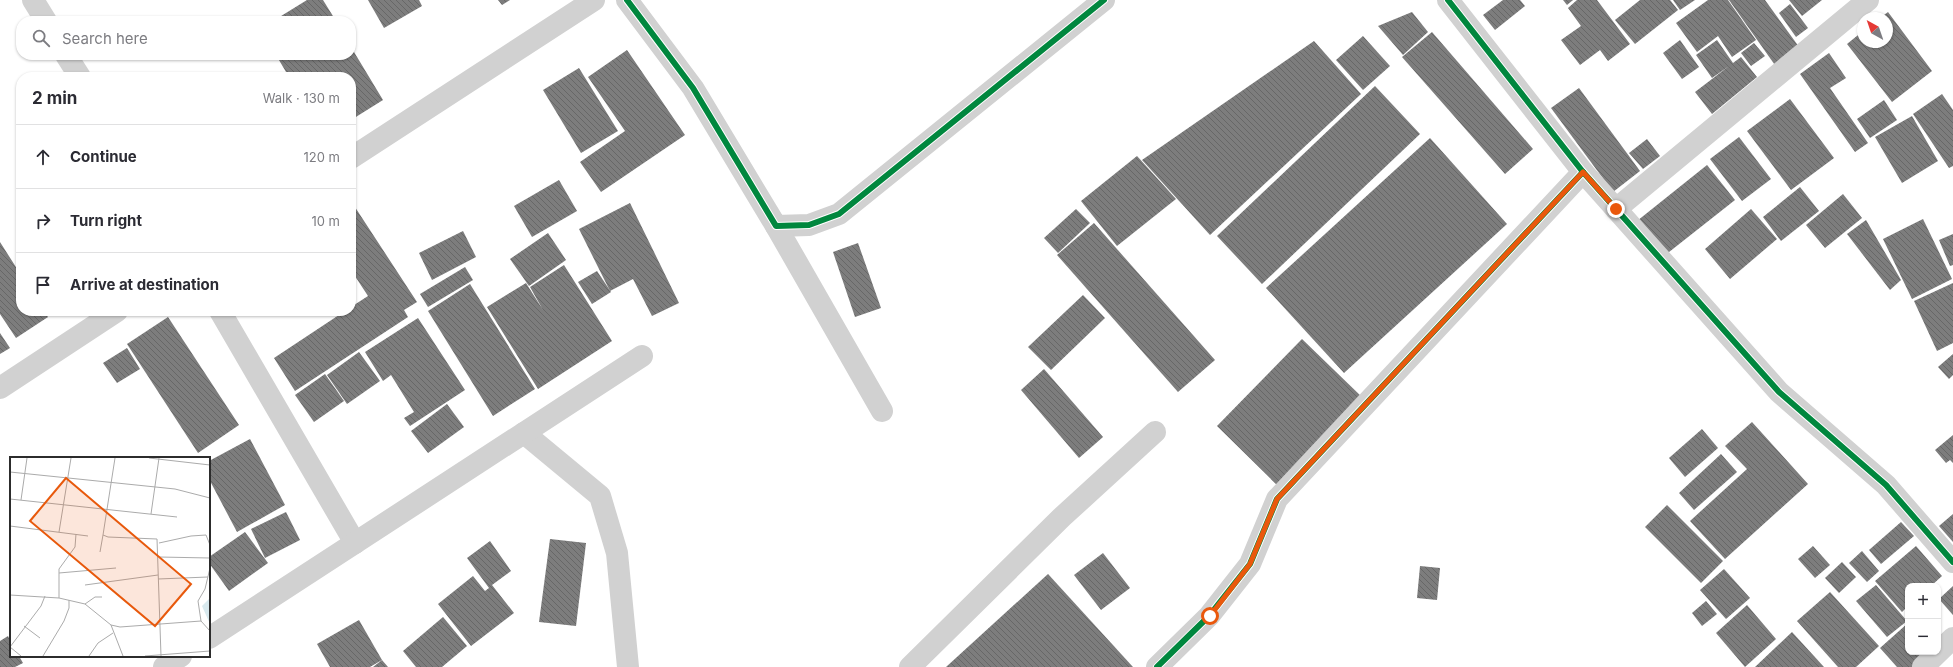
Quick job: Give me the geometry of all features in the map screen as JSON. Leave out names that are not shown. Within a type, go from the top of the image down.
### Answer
[{"type":"street","points":[[33,0],[43,16]]},
{"type":"street","points":[[356,155],[594,0]]},
{"type":"street","points":[[627,0],[693,88],[776,226],[882,411]]},
{"type":"street","points":[[776,226],[809,225],[839,214],[1104,0]]},
{"type":"street","points":[[1616,209],[1868,0]]},
{"type":"street","points":[[1453,1],[1583,172],[1779,392],[1886,485],[1953,562]]},
{"type":"street","points":[[69,60],[77,72]]},
{"type":"street","points":[[1157,667],[1210,616],[1250,564],[1277,499],[1583,172]]},
{"type":"street","points":[[0,388],[109,316]]},
{"type":"street","points":[[223,316],[355,543]]},
{"type":"street","points":[[210,637],[642,356]]},
{"type":"street","points":[[910,667],[1062,517],[1156,432]]},
{"type":"street","points":[[524,433],[600,496],[617,553],[628,667]]},
{"type":"street","points":[[1923,667],[1953,638]]},
{"type":"street","points":[[164,667],[179,657]]},
{"type":"building","points":[[307,0],[323,0],[333,16],[281,16]]},
{"type":"building","points":[[368,0],[419,0],[422,6],[384,28]]},
{"type":"building","points":[[498,0],[510,0],[502,5]]},
{"type":"building","points":[[1503,0],[1520,0],[1525,6],[1495,30],[1483,15]]},
{"type":"building","points":[[1563,0],[1573,0],[1567,5]]},
{"type":"building","points":[[1577,0],[1597,0],[1630,44],[1608,61],[1600,50],[1580,65],[1561,40],[1581,26],[1568,8]]},
{"type":"building","points":[[1640,0],[1670,0],[1678,10],[1635,44],[1615,20]]},
{"type":"building","points":[[1673,0],[1695,0],[1680,10]]},
{"type":"building","points":[[1708,0],[1728,0],[1756,40],[1732,57],[1718,36],[1697,52],[1676,23]]},
{"type":"building","points":[[1729,0],[1765,0],[1802,51],[1777,68]]},
{"type":"building","points":[[1789,0],[1822,0],[1802,16]]},
{"type":"building","points":[[1790,4],[1808,28],[1796,37],[1779,13]]},
{"type":"building","points":[[1412,12],[1428,32],[1403,55],[1378,26]]},
{"type":"building","points":[[1893,19],[1932,71],[1892,102],[1847,44],[1857,36],[1857,48],[1893,48]]},
{"type":"building","points":[[1432,32],[1533,149],[1505,174],[1402,57]]},
{"type":"building","points":[[1363,36],[1390,66],[1363,90],[1336,60]]},
{"type":"building","points":[[1680,40],[1699,67],[1682,79],[1663,53]]},
{"type":"building","points":[[1717,40],[1733,63],[1741,57],[1757,77],[1712,114],[1695,92],[1729,66],[1712,78],[1696,55]]},
{"type":"building","points":[[1314,41],[1361,94],[1210,235],[1142,160]]},
{"type":"building","points":[[1754,43],[1765,56],[1751,66],[1741,53]]},
{"type":"building","points":[[627,50],[685,135],[601,192],[580,162],[625,131],[588,77]]},
{"type":"building","points":[[1829,53],[1846,78],[1830,88],[1868,143],[1855,152],[1800,74]]},
{"type":"building","points":[[356,55],[383,100],[356,117],[356,72],[286,72],[279,60],[356,60]]},
{"type":"building","points":[[579,68],[618,131],[581,153],[543,90]]},
{"type":"building","points":[[1375,86],[1420,134],[1262,284],[1217,236]]},
{"type":"building","points":[[1579,88],[1640,171],[1613,192],[1551,108]]},
{"type":"building","points":[[1942,94],[1953,110],[1953,166],[1949,168],[1913,114]]},
{"type":"building","points":[[1790,99],[1834,158],[1791,190],[1747,131]]},
{"type":"building","points":[[1884,100],[1897,120],[1870,138],[1857,119]]},
{"type":"building","points":[[1912,116],[1938,161],[1902,183],[1875,137]]},
{"type":"building","points":[[1739,137],[1771,179],[1742,201],[1710,159]]},
{"type":"building","points":[[1430,138],[1507,224],[1344,373],[1266,288]]},
{"type":"building","points":[[1647,139],[1660,156],[1643,169],[1629,153]]},
{"type":"building","points":[[1137,156],[1176,199],[1117,246],[1081,201]]},
{"type":"building","points":[[1707,165],[1735,200],[1664,256],[1637,221]]},
{"type":"building","points":[[559,180],[577,211],[532,237],[514,206]]},
{"type":"building","points":[[1800,187],[1819,211],[1781,241],[1763,217]]},
{"type":"building","points":[[1843,194],[1862,218],[1825,248],[1806,225]]},
{"type":"building","points":[[630,203],[679,303],[652,316],[633,279],[610,291],[579,229]]},
{"type":"building","points":[[356,209],[417,302],[404,310],[408,317],[295,391],[274,358],[337,316],[356,316],[356,304],[368,296],[356,278]]},
{"type":"building","points":[[1076,209],[1090,223],[1058,253],[1044,238]]},
{"type":"building","points":[[1751,209],[1777,239],[1730,279],[1705,249]]},
{"type":"building","points":[[1923,219],[1952,279],[1912,299],[1883,239]]},
{"type":"building","points":[[1866,220],[1901,280],[1890,290],[1847,234]]},
{"type":"building","points":[[1094,223],[1215,360],[1178,392],[1057,255]]},
{"type":"building","points":[[463,231],[476,257],[432,280],[419,253]]},
{"type":"building","points":[[548,233],[566,260],[529,286],[510,259]]},
{"type":"building","points":[[1953,234],[1953,265],[1950,266],[1939,240]]},
{"type":"building","points":[[0,242],[16,267],[16,316],[48,317],[16,338],[0,314]]},
{"type":"building","points":[[858,243],[881,308],[855,317],[833,252]]},
{"type":"building","points":[[564,265],[612,341],[538,389],[487,307],[526,283],[543,310],[530,287]]},
{"type":"building","points":[[465,267],[473,280],[428,307],[420,294]]},
{"type":"building","points":[[597,271],[611,292],[592,304],[578,282]]},
{"type":"building","points":[[1953,283],[1953,343],[1937,351],[1914,301]]},
{"type":"building","points":[[470,284],[535,389],[493,416],[428,311]]},
{"type":"building","points":[[1083,295],[1105,318],[1051,370],[1028,347]]},
{"type":"building","points":[[168,317],[239,425],[198,453],[127,344]]},
{"type":"building","points":[[418,318],[465,390],[410,426],[404,418],[414,412],[391,375],[383,381],[365,352]]},
{"type":"building","points":[[0,333],[10,348],[0,354]]},
{"type":"building","points":[[1302,339],[1364,399],[1278,486],[1217,426]]},
{"type":"building","points":[[127,348],[140,369],[117,383],[103,363]]},
{"type":"building","points":[[359,352],[380,381],[347,404],[327,375]]},
{"type":"building","points":[[1953,354],[1953,375],[1949,379],[1938,367]]},
{"type":"building","points":[[1044,369],[1103,437],[1079,458],[1021,390]]},
{"type":"building","points":[[325,374],[344,401],[314,422],[295,395]]},
{"type":"building","points":[[447,404],[464,427],[428,453],[411,431]]},
{"type":"building","points":[[1752,422],[1808,484],[1725,559],[1690,521],[1747,469],[1725,446]]},
{"type":"building","points":[[1702,429],[1718,448],[1685,477],[1669,458]]},
{"type":"building","points":[[1953,435],[1953,463],[1950,460],[1946,463],[1935,450]]},
{"type":"building","points":[[250,439],[285,505],[237,532],[210,481],[210,460]]},
{"type":"building","points":[[1721,454],[1737,472],[1694,510],[1679,493]]},
{"type":"building","points":[[1667,505],[1723,561],[1701,583],[1645,527]]},
{"type":"building","points":[[286,512],[300,540],[265,558],[251,529]]},
{"type":"building","points":[[1953,514],[1953,542],[1939,526]]},
{"type":"building","points":[[1901,522],[1914,536],[1881,564],[1869,550]]},
{"type":"building","points":[[245,532],[268,563],[229,591],[210,564],[210,556]]},
{"type":"building","points":[[550,539],[586,543],[576,626],[539,622]]},
{"type":"building","points":[[490,541],[511,571],[492,585],[514,613],[471,646],[438,604],[473,576],[485,591],[489,588],[467,558]]},
{"type":"building","points":[[1813,546],[1830,565],[1815,578],[1798,559]]},
{"type":"building","points":[[1916,546],[1942,576],[1934,583],[1905,583],[1905,609],[1902,612],[1875,581]]},
{"type":"building","points":[[1862,551],[1879,571],[1867,582],[1849,563]]},
{"type":"building","points":[[1103,553],[1130,588],[1101,610],[1074,575]]},
{"type":"building","points":[[1842,562],[1856,577],[1839,593],[1825,578]]},
{"type":"building","points":[[1420,566],[1440,568],[1437,600],[1417,598]]},
{"type":"building","points":[[1724,569],[1750,598],[1726,619],[1700,590]]},
{"type":"building","points":[[1048,574],[1133,667],[946,667]]},
{"type":"building","points":[[1876,585],[1905,619],[1905,623],[1887,637],[1856,601]]},
{"type":"building","points":[[1953,586],[1953,615],[1941,601],[1941,597]]},
{"type":"building","points":[[1830,592],[1879,646],[1856,667],[1838,667],[1797,621]]},
{"type":"building","points":[[1706,601],[1717,614],[1702,626],[1692,613]]},
{"type":"building","points":[[1747,605],[1776,639],[1745,667],[1716,633]]},
{"type":"building","points":[[443,617],[467,646],[442,667],[416,667],[403,651]]},
{"type":"building","points":[[359,620],[382,660],[370,667],[330,667],[317,644]]},
{"type":"building","points":[[1905,626],[1905,655],[1925,655],[1912,667],[1897,667],[1880,648]]},
{"type":"building","points":[[1792,632],[1824,667],[1755,667]]},
{"type":"building","points":[[8,636],[10,640],[10,657],[20,657],[23,663],[15,667],[0,667],[0,641]]},
{"type":"building","points":[[382,660],[388,667],[373,667]]},
{"type":"cycle path","points":[[627,0],[693,88],[776,226],[809,225],[839,214],[1104,0]]},
{"type":"cycle path","points":[[1448,0],[1583,172],[1779,392],[1886,485],[1953,562]]},
{"type":"cycle path","points":[[1157,667],[1209,616],[1250,564],[1277,499],[1583,172]]},
{"type":"route","points":[[1210,616],[1250,564],[1277,499],[1583,172],[1616,209]]}]
